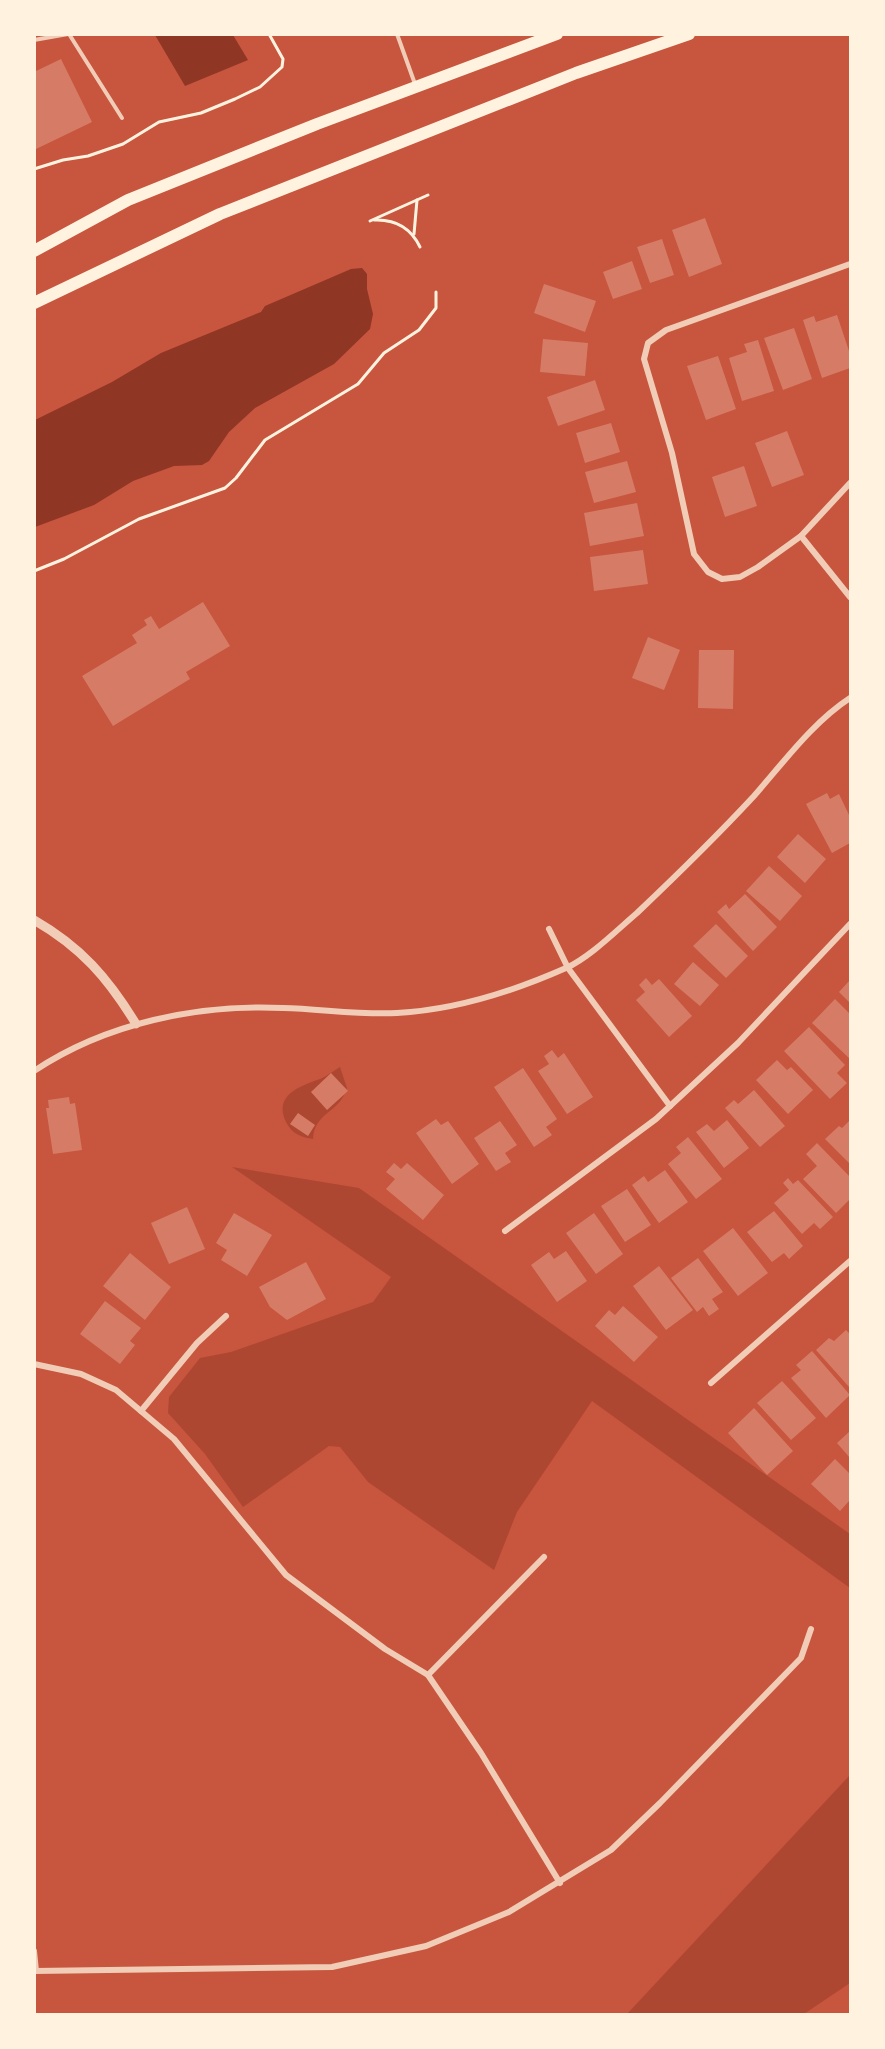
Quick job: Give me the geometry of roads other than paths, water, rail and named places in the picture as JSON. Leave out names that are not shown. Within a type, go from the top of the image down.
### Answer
[{"type":"main road","points":[[34,252],[128,200],[317,124],[557,34]]},
{"type":"main road","points":[[34,303],[220,214],[576,73],[689,34]]},
{"type":"street","points":[[850,264],[666,330],[648,343],[644,359],[672,453],[694,554],[708,572],[722,579],[740,577],[801,536],[850,483]]},
{"type":"street","points":[[801,536],[850,597]]},
{"type":"street","points":[[34,1071],[64,1053],[136,1024],[200,1012],[252,1008],[363,1014],[433,1009],[483,998],[568,968],[615,932],[702,853],[838,706],[850,699]]},
{"type":"street","points":[[34,920],[94,963],[116,990],[136,1024]]},
{"type":"street","points":[[505,1231],[670,1106],[738,1043],[850,924]]},
{"type":"street","points":[[549,929],[568,968],[670,1106]]},
{"type":"street","points":[[711,1383],[850,1261]]},
{"type":"street","points":[[141,1411],[197,1343],[226,1316]]},
{"type":"street","points":[[34,1364],[81,1374],[116,1390],[174,1439],[286,1575],[384,1649],[428,1675],[482,1753],[560,1883]]},
{"type":"street","points":[[428,1675],[544,1557]]},
{"type":"street","points":[[34,1951],[35,1971],[332,1967],[426,1946],[509,1912],[611,1850],[801,1658],[811,1629]]},
{"type":"lane","points":[[34,40],[68,34],[122,118]]},
{"type":"lane","points":[[397,34],[416,88]]}]
